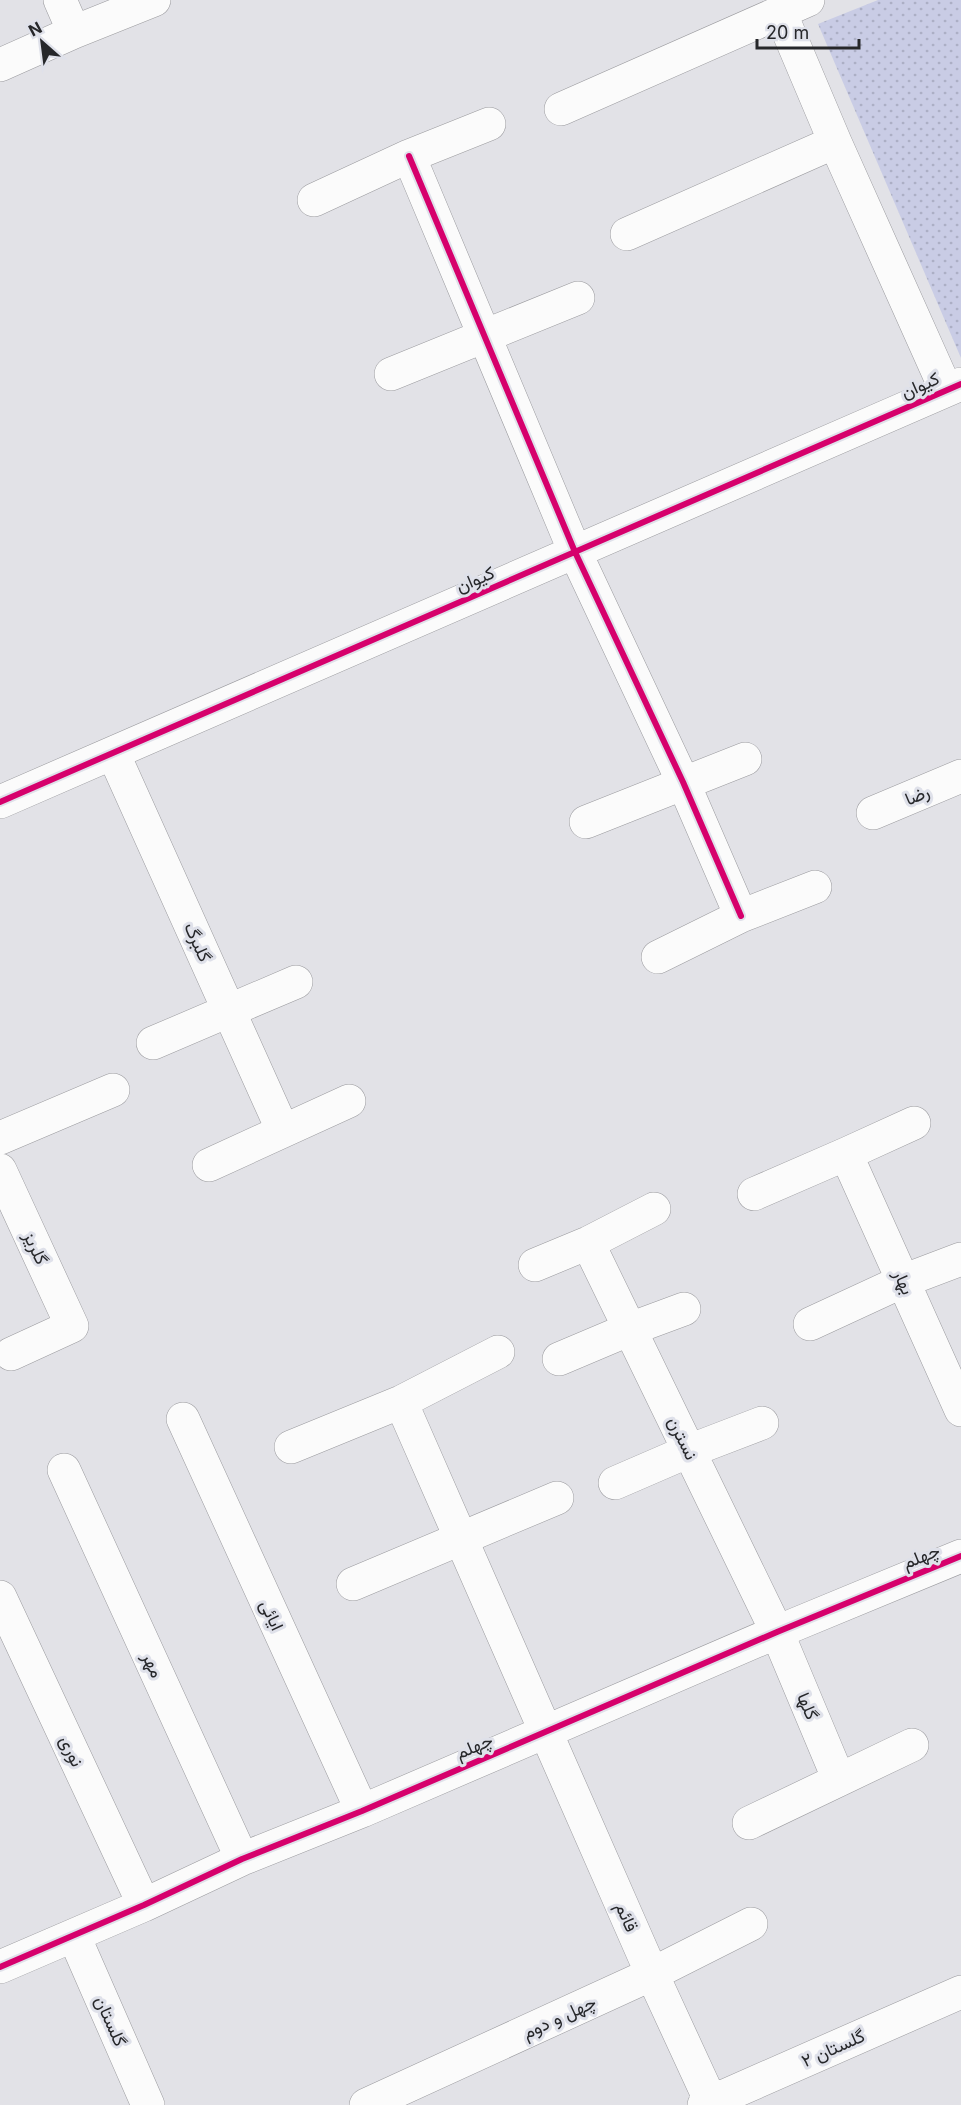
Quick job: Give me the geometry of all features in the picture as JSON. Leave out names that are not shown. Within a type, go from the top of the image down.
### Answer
[{"type":"street","points":[[60,0],[74,32]]},
{"type":"street","points":[[0,65],[154,0]]},
{"type":"street","points":[[561,109],[794,6],[835,142],[954,387]]},
{"type":"street","points":[[314,200],[409,156],[489,124]]},
{"type":"street","points":[[627,234],[835,142]]},
{"type":"street","points":[[409,156],[575,552],[683,782],[741,916]]},
{"type":"street","points":[[391,374],[578,298]]},
{"type":"street","name":"کیوان","points":[[0,802],[954,387]]},
{"type":"street","name":"گلبرگ","points":[[113,753],[283,1131]]},
{"type":"street","points":[[586,822],[745,759]]},
{"type":"street","name":"رضا","points":[[873,813],[961,776]]},
{"type":"street","points":[[658,957],[741,916],[815,886]]},
{"type":"street","points":[[153,1043],[296,982]]},
{"type":"street","points":[[0,1138],[113,1090]]},
{"type":"street","points":[[209,1165],[349,1101]]},
{"type":"street","points":[[754,1194],[914,1123]]},
{"type":"street","name":"بهار","points":[[846,1154],[961,1410]]},
{"type":"street","name":"گلریز","points":[[0,1170],[72,1326],[11,1354]]},
{"type":"street","points":[[535,1265],[588,1244],[654,1209]]},
{"type":"street","name":"نسترن","points":[[588,1244],[777,1632]]},
{"type":"street","points":[[810,1324],[903,1281],[961,1259]]},
{"type":"street","points":[[559,1359],[684,1309]]},
{"type":"street","points":[[291,1447],[401,1402],[498,1352]]},
{"type":"street","name":"قائم","points":[[401,1402],[708,2104]]},
{"type":"street","name":"ایائی","points":[[183,1419],[362,1810]]},
{"type":"street","points":[[615,1484],[689,1451],[762,1423]]},
{"type":"street","name":"مهر","points":[[64,1470],[242,1859]]},
{"type":"street","points":[[353,1584],[557,1498]]},
{"type":"street","name":"چهلم","points":[[0,1967],[144,1905],[242,1859],[961,1556]]},
{"type":"street","name":"نوری","points":[[0,1597],[144,1905]]},
{"type":"street","name":"گلها","points":[[777,1632],[839,1780]]},
{"type":"street","points":[[749,1824],[912,1745]]},
{"type":"street","name":"چهل و دوم","points":[[366,2105],[652,1974],[751,1924]]},
{"type":"street","name":"گلستان","points":[[74,1936],[148,2105]]},
{"type":"street","name":"گلستان ۲","points":[[708,2104],[961,1992]]},
{"type":"shaded area","points":[[878,0],[961,0],[961,358],[818,24]]},
{"type":"cycle path","points":[[409,156],[575,552],[683,782],[741,916]]},
{"type":"cycle path","points":[[0,802],[961,384]]},
{"type":"cycle path","points":[[0,1967],[144,1905],[242,1859],[362,1811],[777,1632],[961,1556]]}]
